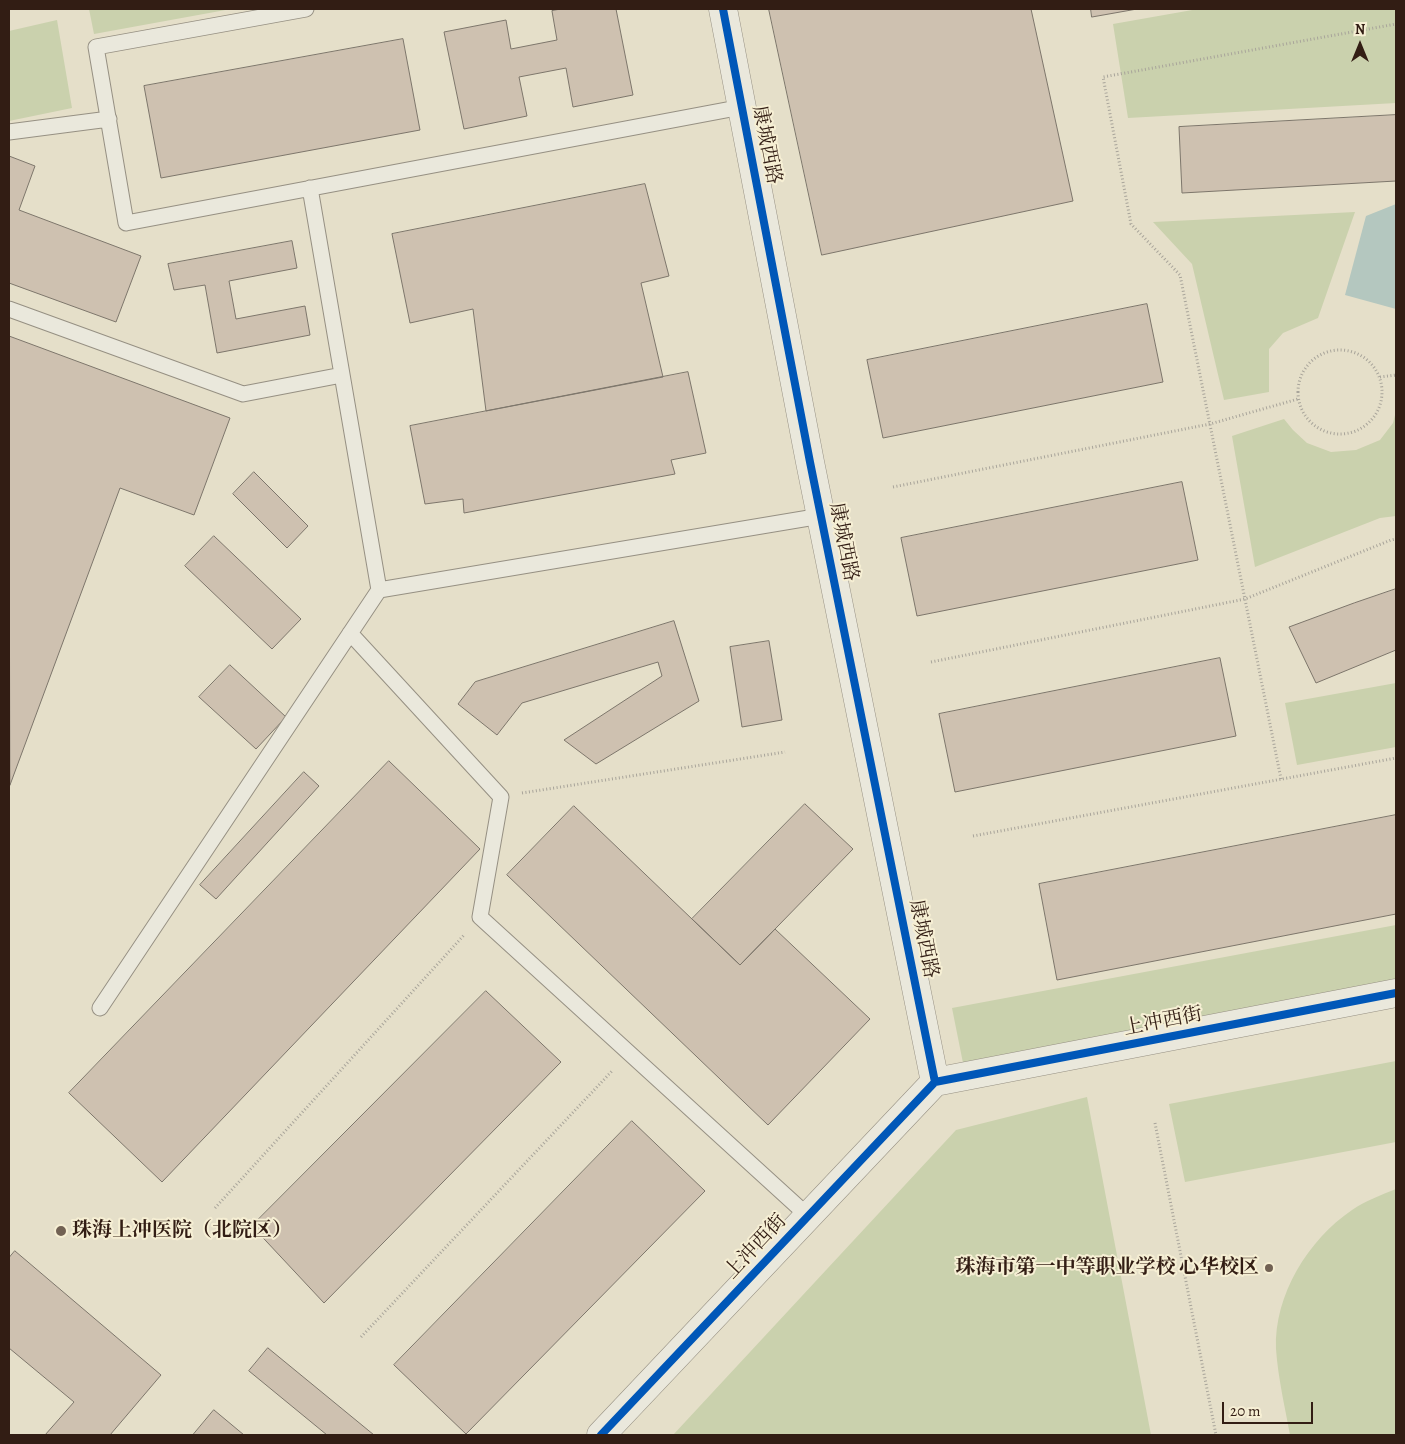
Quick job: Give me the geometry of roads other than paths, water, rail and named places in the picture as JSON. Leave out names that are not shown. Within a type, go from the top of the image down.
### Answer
[{"type":"street","name":"康城西路","points":[[723,9],[821,516],[935,1082]]},
{"type":"street","name":"上冲西街","points":[[935,1082],[1396,994]]},
{"type":"street","name":"上沖西街","points":[[602,1435],[935,1082]]},
{"type":"lane","points":[[306,9],[96,47],[126,223],[742,107]]},
{"type":"lane","points":[[9,132],[109,119]]},
{"type":"lane","points":[[100,1008],[378,590],[310,188]]},
{"type":"lane","points":[[9,309],[243,394],[342,375]]},
{"type":"lane","points":[[378,590],[821,516]]},
{"type":"lane","points":[[350,633],[501,796],[480,917],[808,1216]]},
{"type":"place","name":"珠海上冲医院（北院区）","points":[[61,1231]]},
{"type":"place","name":"珠海市第一中等职业学校 心华校区","points":[[1269,1268]]}]
